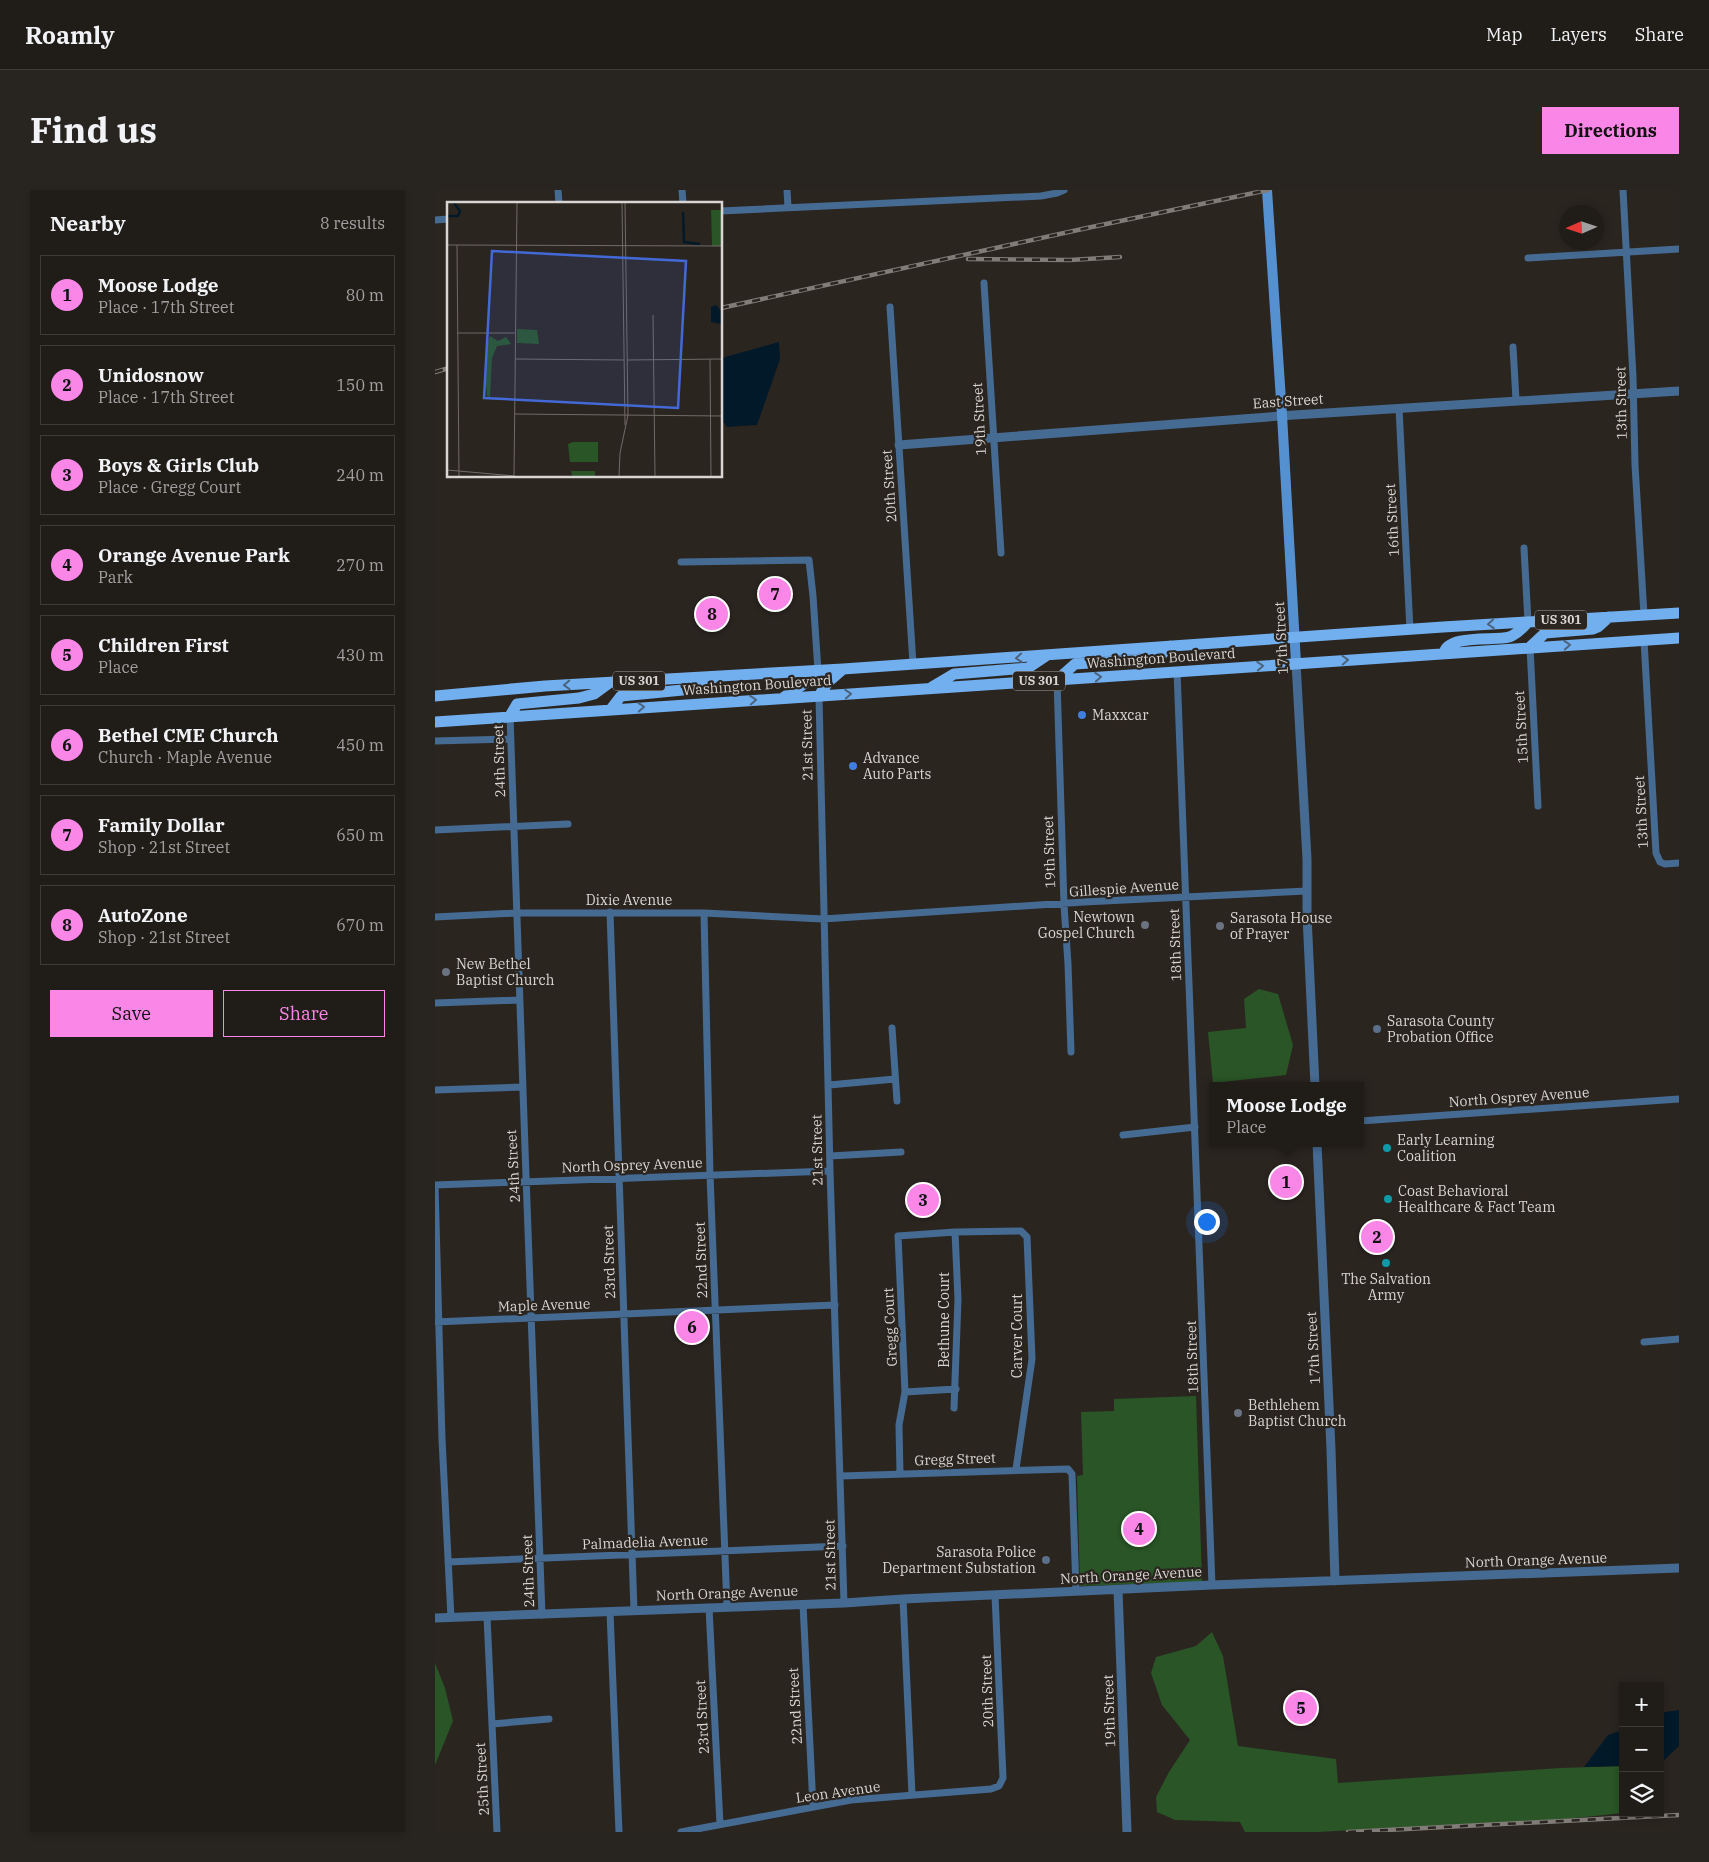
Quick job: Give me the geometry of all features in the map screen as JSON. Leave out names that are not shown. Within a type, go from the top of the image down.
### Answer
[{"type":"main road","name":"17th Street","points":[[1267,190],[1283,415],[1296,663]]},
{"type":"main road","name":"Washington Boulevard","points":[[435,696],[545,686],[818,671],[1679,613]]},
{"type":"main road","points":[[1530,647],[1545,633],[1593,629],[1609,617]]},
{"type":"main road","points":[[1444,653],[1447,646],[1451,643],[1509,637],[1520,631],[1528,622]]},
{"type":"main road","name":"Washington Boulevard","points":[[435,722],[1679,638]]},
{"type":"main road","points":[[1057,680],[1075,664],[1146,659],[1162,654],[1170,646]]},
{"type":"main road","points":[[931,688],[954,674],[1028,668],[1047,656]]},
{"type":"main road","points":[[819,696],[828,682],[843,669]]},
{"type":"main road","points":[[782,698],[804,684],[818,671]]},
{"type":"main road","points":[[611,709],[621,696],[693,689],[715,677]]},
{"type":"main road","points":[[510,716],[517,704],[579,698],[594,694],[609,683]]},
{"type":"street","points":[[787,190],[788,207]]},
{"type":"street","points":[[723,211],[1041,196],[1057,194],[1064,190]]},
{"type":"street","name":"13th Street","points":[[1623,190],[1634,394],[1635,465],[1644,615]]},
{"type":"street","points":[[1528,258],[1679,250]]},
{"type":"street","name":"19th Street","points":[[984,283],[1001,553]]},
{"type":"street","name":"20th Street","points":[[890,307],[913,664]]},
{"type":"street","points":[[1513,347],[1516,400]]},
{"type":"street","name":"East Street","points":[[899,445],[1283,415],[1679,391]]},
{"type":"street","name":"16th Street","points":[[1399,408],[1410,630]]},
{"type":"street","points":[[1524,548],[1528,622]]},
{"type":"street","points":[[681,562],[809,560],[818,671]]},
{"type":"street","name":"13th Street","points":[[1644,640],[1655,849],[1657,860],[1660,862],[1665,864],[1679,863]]},
{"type":"street","name":"15th Street","points":[[1530,647],[1538,806]]},
{"type":"street","name":"17th Street","points":[[1296,663],[1302,752],[1315,1082]]},
{"type":"street","name":"18th Street","points":[[1177,671],[1212,1585]]},
{"type":"street","name":"19th Street","points":[[1057,680],[1071,1052]]},
{"type":"street","name":"21st Street","points":[[819,696],[823,919],[844,1603]]},
{"type":"street","name":"24th Street","points":[[510,716],[521,1087],[527,1181],[543,1615]]},
{"type":"street","points":[[435,742],[511,739]]},
{"type":"street","points":[[435,830],[568,824]]},
{"type":"street","name":"Gillespie Avenue","points":[[823,919],[1186,896],[1307,891]]},
{"type":"street","name":"Dixie Avenue","points":[[435,917],[516,913],[610,912],[704,913],[823,919]]},
{"type":"street","name":"23rd Street","points":[[610,912],[634,1611]]},
{"type":"street","name":"22nd Street","points":[[704,913],[710,1175],[727,1607]]},
{"type":"street","points":[[435,1003],[519,1000]]},
{"type":"street","points":[[892,1028],[897,1101]]},
{"type":"street","points":[[829,1085],[895,1079]]},
{"type":"street","points":[[435,1090],[521,1087]]},
{"type":"street","name":"North Osprey Avenue","points":[[1364,1120],[1679,1099]]},
{"type":"street","points":[[1123,1135],[1195,1127]]},
{"type":"street","name":"17th Street","points":[[1317,1147],[1335,1581]]},
{"type":"street","points":[[830,1156],[901,1152]]},
{"type":"street","name":"North Osprey Avenue","points":[[435,1184],[830,1171]]},
{"type":"street","points":[[435,1184],[437,1322],[451,1618]]},
{"type":"street","name":"Carver Court","points":[[955,1232],[1024,1232],[1027,1237],[1032,1359],[1016,1470]]},
{"type":"street","name":"Bethune Court","points":[[954,1408],[958,1299],[955,1232]]},
{"type":"street","name":"Gregg Court","points":[[901,1474],[899,1425],[905,1392],[898,1236],[955,1232]]},
{"type":"street","name":"Maple Avenue","points":[[437,1322],[835,1305]]},
{"type":"street","points":[[1644,1342],[1679,1339]]},
{"type":"street","points":[[905,1392],[956,1390]]},
{"type":"street","name":"Gregg Street","points":[[841,1476],[1064,1468],[1072,1474],[1076,1592]]},
{"type":"street","name":"Palmadelia Avenue","points":[[448,1562],[843,1546]]},
{"type":"street","name":"North Orange Avenue","points":[[435,1618],[844,1603],[1212,1585],[1679,1568]]},
{"type":"street","name":"19th Street","points":[[1118,1590],[1127,1832]]},
{"type":"street","name":"20th Street","points":[[995,1595],[1003,1778],[999,1786]]},
{"type":"street","points":[[903,1599],[912,1795]]},
{"type":"street","name":"22nd Street","points":[[803,1604],[813,1807]]},
{"type":"street","name":"23rd Street","points":[[709,1608],[720,1824]]},
{"type":"street","points":[[610,1612],[619,1832]]},
{"type":"street","name":"25th Street","points":[[487,1617],[497,1832]]},
{"type":"street","name":"25th Street","points":[[492,1724],[549,1719]]},
{"type":"street","name":"Leon Avenue","points":[[681,1832],[851,1800],[991,1789],[999,1786]]},
{"type":"green space","points":[[1259,989],[1278,994],[1293,1045],[1286,1075],[1213,1082],[1208,1032],[1246,1028],[1244,999]]},
{"type":"green space","points":[[1196,1396],[1202,1582],[1080,1586],[1077,1476],[1083,1475],[1081,1412],[1114,1411],[1114,1399]]},
{"type":"green space","points":[[1212,1632],[1223,1656],[1238,1746],[1336,1759],[1338,1783],[1560,1768],[1619,1766],[1619,1813],[1566,1819],[1317,1832],[1245,1832],[1240,1822],[1175,1820],[1157,1812],[1156,1797],[1169,1772],[1190,1740],[1162,1705],[1151,1673],[1156,1657],[1196,1646]]},
{"type":"green space","points":[[435,1663],[445,1688],[453,1721],[435,1765]]},
{"type":"water","points":[[779,342],[780,359],[757,425],[727,427],[723,422],[723,358]]},
{"type":"water","points":[[1679,1710],[1679,1746],[1664,1760],[1664,1713]]},
{"type":"water","points":[[1619,1731],[1619,1766],[1584,1767],[1608,1735]]},
{"type":"railway","points":[[723,308],[1268,190]]},
{"type":"railway","points":[[968,259],[1070,260],[1120,257]]},
{"type":"railway","points":[[435,372],[447,369]]},
{"type":"railway","points":[[1348,1832],[1679,1815]]},
{"type":"place","name":"Family Dollar","points":[[775,594]]},
{"type":"place","name":"AutoZone","points":[[712,614]]},
{"type":"place","name":"Maxxcar","points":[[1082,715]]},
{"type":"place","name":"Advance Auto Parts","points":[[853,766]]},
{"type":"place","name":"Newtown Gospel Church","points":[[1145,925]]},
{"type":"place","name":"Sarasota House of Prayer","points":[[1220,926]]},
{"type":"place","name":"New Bethel Baptist Church","points":[[446,972]]},
{"type":"place","name":"Sarasota County Probation Office","points":[[1377,1029]]},
{"type":"place","name":"Early Learning Coalition","points":[[1387,1148]]},
{"type":"place","name":"Moose Lodge","points":[[1286,1182]]},
{"type":"place","name":"Coast Behavioral Healthcare & Fact Team","points":[[1388,1199]]},
{"type":"place","name":"Boys & Girls Club","points":[[923,1200]]},
{"type":"place","name":"Unidosnow","points":[[1377,1237]]},
{"type":"place","name":"The Salvation Army","points":[[1386,1263]]},
{"type":"place","name":"Bethel CME Church","points":[[692,1327]]},
{"type":"place","name":"Bethlehem Baptist Church","points":[[1238,1413]]},
{"type":"place","name":"Orange Avenue Park","points":[[1139,1529]]},
{"type":"place","name":"Sarasota Police Department Substation","points":[[1046,1560]]},
{"type":"place","name":"Children First","points":[[1301,1708]]}]
